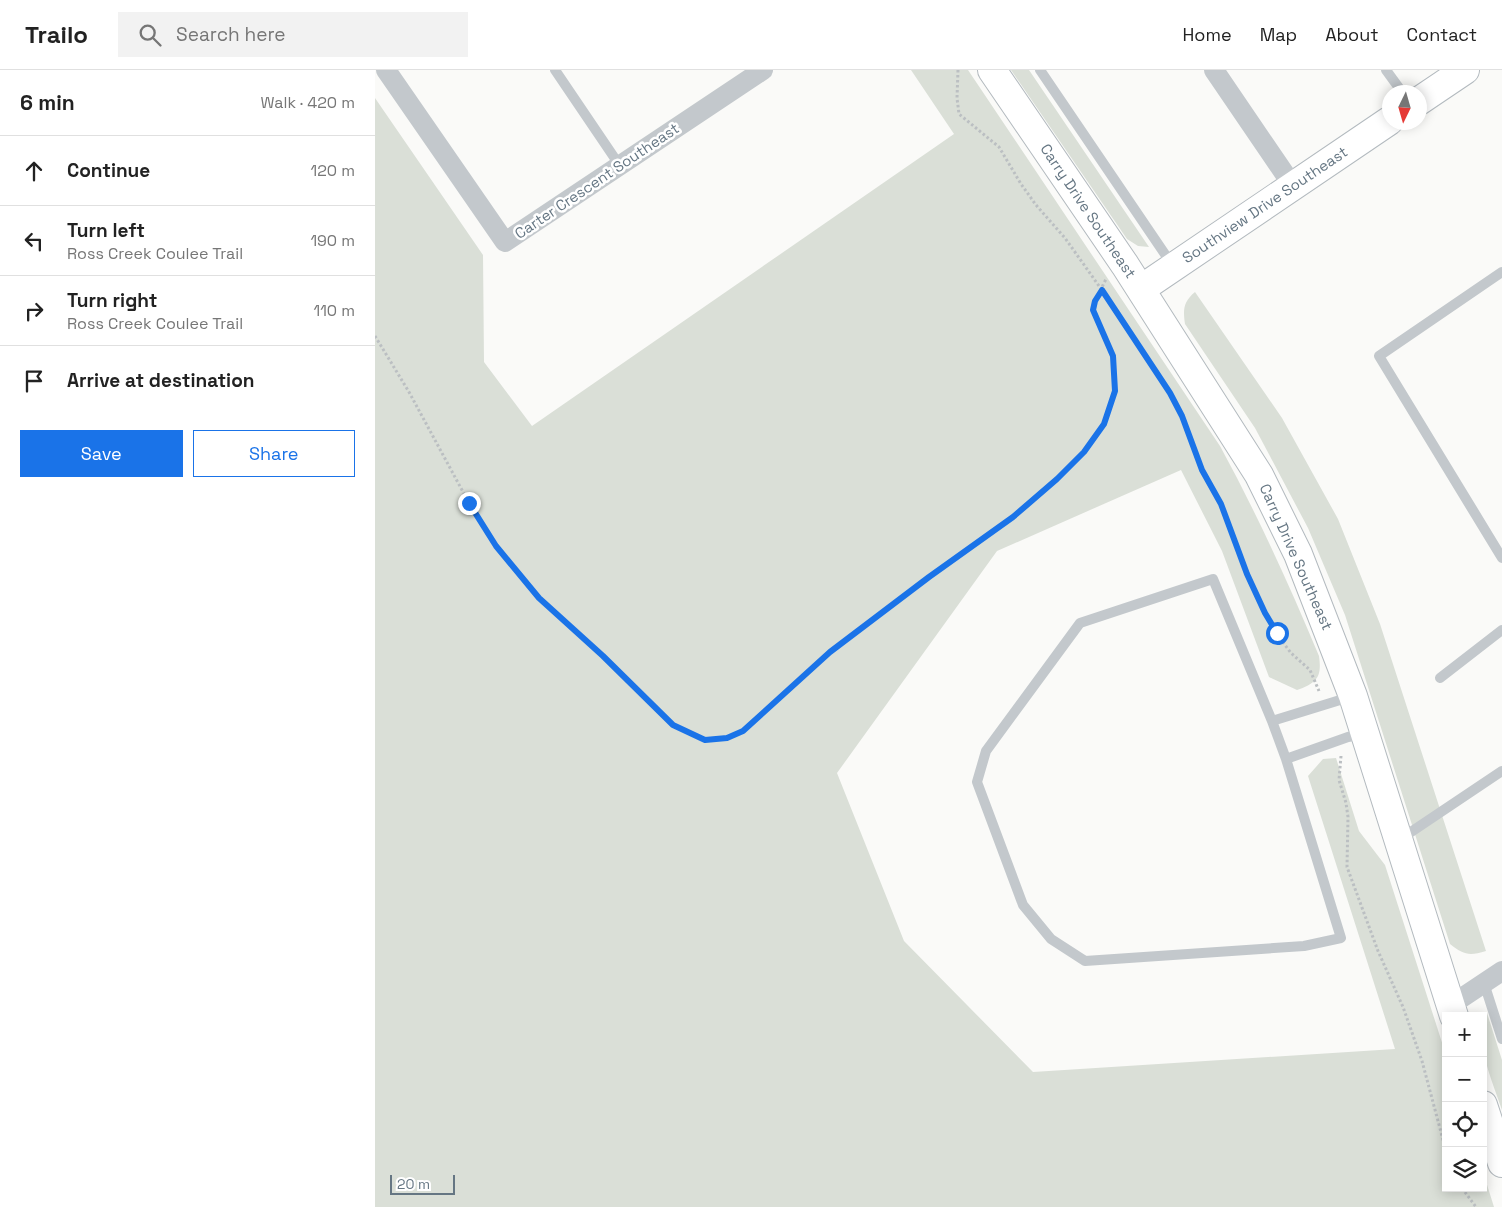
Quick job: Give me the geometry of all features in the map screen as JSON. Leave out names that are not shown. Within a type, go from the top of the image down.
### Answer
[{"type":"street","name":"Carter Crescent Southeast","points":[[386,70],[505,242],[620,166],[740,76],[763,70]]},
{"type":"street","name":"Carry Drive Southeast","points":[[992,70],[1141,289],[1259,475],[1298,554],[1353,696],[1453,1010]]},
{"type":"street","points":[[1214,70],[1293,186]]},
{"type":"street","points":[[1427,96],[1465,70]]},
{"type":"street","name":"Southview Drive Southeast","points":[[1141,289],[1382,126]]},
{"type":"street","points":[[1453,1010],[1484,983],[1502,971]]},
{"type":"street","points":[[1487,1117],[1502,1163]]},
{"type":"lane","points":[[555,70],[620,166]]},
{"type":"lane","points":[[1040,70],[1173,267]]},
{"type":"lane","points":[[1386,70],[1397,85]]},
{"type":"lane","points":[[1502,272],[1379,356],[1502,558]]},
{"type":"lane","points":[[1213,579],[1272,721],[1286,759],[1341,938],[1304,946],[1085,961],[1051,939],[1023,905],[977,782],[986,751],[1080,623],[1213,579]]},
{"type":"lane","points":[[1440,678],[1502,630]]},
{"type":"lane","points":[[1272,721],[1353,696]]},
{"type":"lane","points":[[1286,759],[1348,737],[1365,734]]},
{"type":"lane","points":[[1398,841],[1502,771]]},
{"type":"lane","points":[[1484,983],[1502,1039]]},
{"type":"path","points":[[958,70],[957,98],[959,114],[999,147],[1021,184],[1065,238],[1170,393],[1182,416],[1202,470],[1221,504],[1247,574],[1265,613],[1291,653],[1310,670],[1320,693]]},
{"type":"path","points":[[375,336],[409,392],[469,503],[496,546],[539,598],[603,656],[673,725],[705,740],[727,738],[743,731],[830,652],[929,577],[1013,517],[1057,479],[1084,452],[1104,424],[1115,391],[1113,356],[1093,310],[1095,301],[1102,290],[1105,280],[1109,276]]},
{"type":"path","points":[[1341,755],[1339,780],[1348,817],[1347,866],[1378,951],[1403,1007],[1422,1061],[1445,1147]]},
{"type":"path","points":[[1465,1192],[1476,1207]]},
{"type":"shaded area","points":[[911,70],[968,70],[1220,446],[1260,523],[1284,576],[1319,656],[1320,669],[1314,682],[1297,690],[1269,677],[1222,551],[1181,470],[997,551],[837,773],[904,941],[1033,1072],[1395,1049],[1308,776],[1323,759],[1336,758],[1359,831],[1385,865],[1442,1043],[1442,1192],[1487,1192],[1487,1185],[1494,1207],[375,1207],[375,98],[483,255],[484,362],[532,426],[954,134]]},
{"type":"shaded area","points":[[1011,70],[1029,70],[1149,247],[1138,246],[1127,239]]},
{"type":"shaded area","points":[[1195,292],[1282,418],[1338,519],[1380,624],[1486,951],[1467,954],[1450,944],[1345,615],[1308,528],[1255,428],[1185,324],[1185,306],[1188,299]]},
{"type":"shaded area","points":[[1487,1013],[1502,1060],[1502,1110],[1487,1064]]},
{"type":"route","points":[[469,503],[496,546],[539,598],[603,656],[673,725],[705,740],[727,738],[743,731],[830,652],[929,577],[1013,517],[1057,479],[1084,452],[1104,424],[1115,391],[1113,356],[1093,310],[1095,301],[1102,290],[1170,393],[1182,416],[1202,470],[1221,504],[1247,574],[1265,613],[1277,633]]}]
